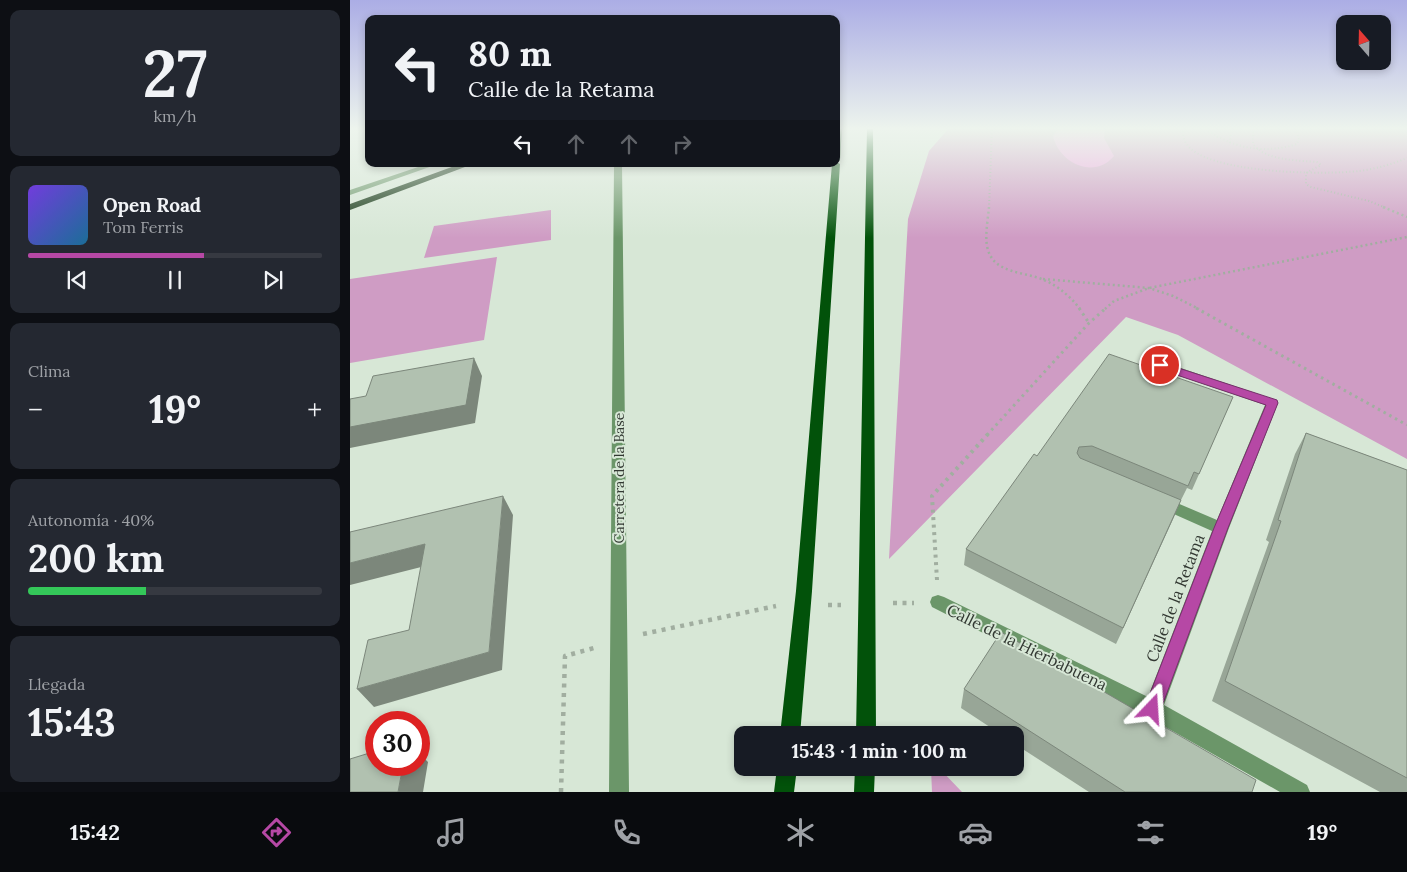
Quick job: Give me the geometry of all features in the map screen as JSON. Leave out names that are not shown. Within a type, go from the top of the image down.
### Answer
[{"type":"highway","points":[[350,207],[460,167]]},
{"type":"main road","points":[[866,726],[870,165]]},
{"type":"main road","points":[[791,726],[804,591],[836,167]]},
{"type":"main road","points":[[784,792],[786,776]]},
{"type":"main road","points":[[864,792],[865,776]]},
{"type":"street","points":[[350,192],[425,167]]},
{"type":"street","name":"Carretera de la Base","points":[[618,167],[619,792]]},
{"type":"street","name":"Calle de la Retama","points":[[1152,709],[1221,528],[1272,403],[1160,365]]},
{"type":"street","name":"Calle de la Retama","points":[[1151,498],[1221,528]]},
{"type":"street","name":"Calle de la Hierbabuena","points":[[938,602],[1152,709],[1300,792]]},
{"type":"path","points":[[990,165],[987,246],[993,260],[1010,270],[1043,279],[1149,288],[1173,296],[1221,320],[1407,425]]},
{"type":"path","points":[[1237,165],[1306,173],[1353,172],[1388,165]]},
{"type":"path","points":[[1306,173],[1321,165]]},
{"type":"path","points":[[1306,173],[1306,184],[1311,187],[1369,201],[1407,217]]},
{"type":"path","points":[[938,602],[932,496],[1088,323],[1114,302],[1149,288],[1407,237]]},
{"type":"path","points":[[1043,279],[1062,290],[1080,306],[1088,323]]},
{"type":"path","points":[[561,792],[564,656],[619,640],[766,607]]},
{"type":"shaded area","points":[[925,165],[1407,165],[1407,459],[1178,335],[1126,317],[889,559],[908,219]]},
{"type":"shaded area","points":[[1078,165],[1102,165],[1097,167]]},
{"type":"shaded area","points":[[551,210],[551,240],[424,258],[434,226]]},
{"type":"shaded area","points":[[497,257],[484,340],[350,363],[350,279]]},
{"type":"shaded area","points":[[931,776],[947,776],[962,792],[932,792]]},
{"type":"building","points":[[1109,354],[1233,397],[1199,474],[1194,472],[1188,486],[1092,446],[1079,447],[1077,453],[1080,458],[1181,500],[1123,628],[966,549],[1034,454],[1037,456]]},
{"type":"building","points":[[474,358],[466,405],[350,427],[350,399],[366,396],[373,376]]},
{"type":"building","points":[[1306,433],[1407,470],[1407,778],[1225,681],[1281,521],[1278,520]]},
{"type":"building","points":[[503,496],[489,652],[357,689],[368,640],[409,630],[425,544],[350,563],[350,532]]},
{"type":"building","points":[[1001,632],[1256,780],[1252,792],[1125,792],[964,689]]},
{"type":"building","points":[[365,754],[365,776],[401,776],[398,792],[350,792],[350,759]]},
{"type":"route","points":[[1152,709],[1221,528],[1272,403],[1160,365]]}]
